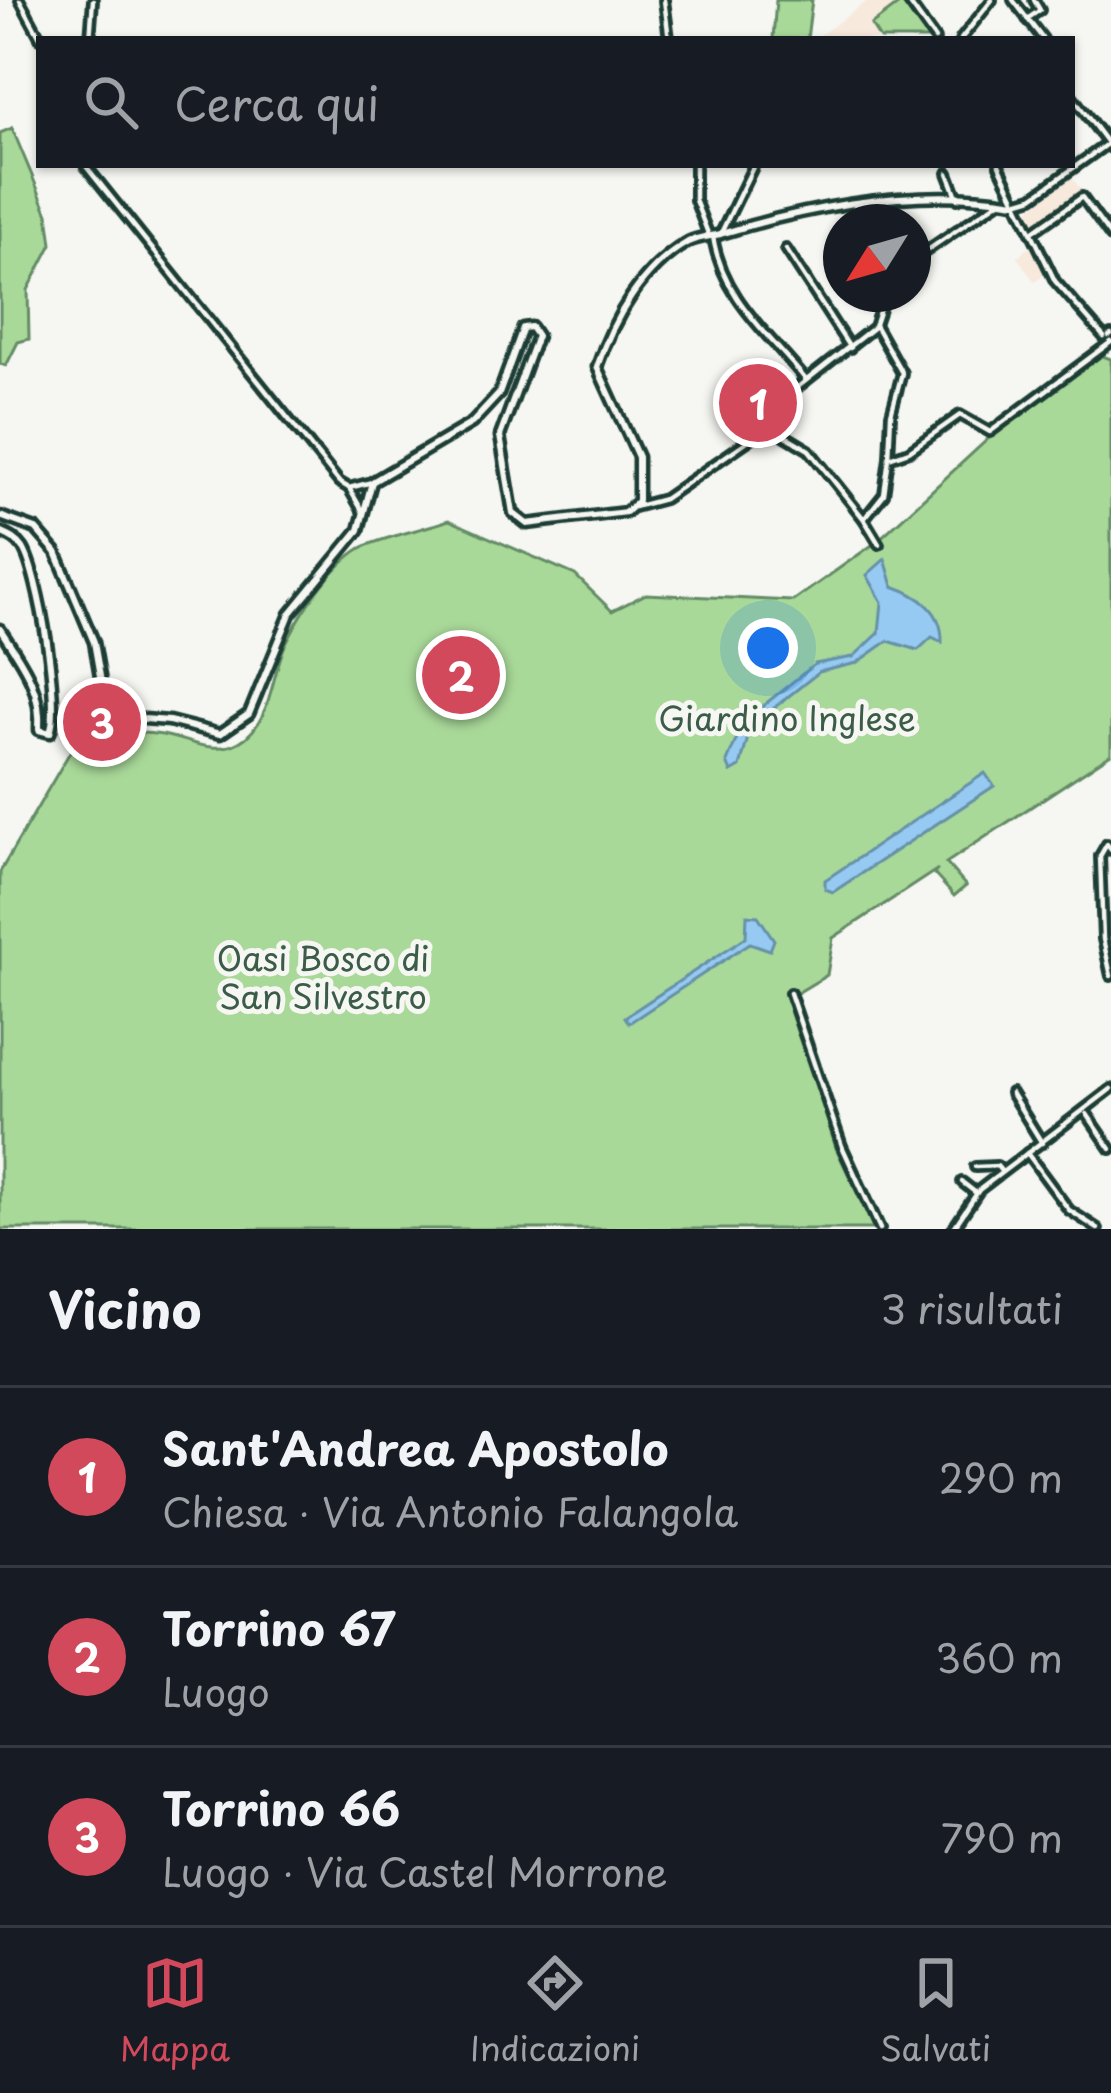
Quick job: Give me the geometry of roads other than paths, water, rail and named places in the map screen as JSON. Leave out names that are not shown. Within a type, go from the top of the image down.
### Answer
[{"type":"street","points":[[20,0],[39,36]]},
{"type":"street","points":[[90,36],[93,0]]},
{"type":"street","points":[[664,0],[669,36]]},
{"type":"street","points":[[908,0],[933,36]]},
{"type":"street","points":[[964,36],[992,0]]},
{"type":"street","points":[[1012,0],[1041,36]]},
{"type":"street","points":[[1028,19],[1040,10],[1034,0]]},
{"type":"street","points":[[634,507],[640,485],[638,457],[596,367],[631,294],[681,247],[830,205],[958,199],[1016,202],[1033,197],[1110,144],[1075,100]]},
{"type":"street","points":[[87,168],[339,482],[349,488],[363,512]]},
{"type":"street","points":[[695,168],[695,200],[714,235],[719,270],[741,306],[806,380]]},
{"type":"street","points":[[714,235],[752,168]]},
{"type":"street","points":[[1000,168],[1055,281],[1109,339],[1111,354]]},
{"type":"street","points":[[948,172],[958,199]]},
{"type":"street","points":[[1030,233],[1082,197],[1111,237]]},
{"type":"street","points":[[931,248],[1004,200]]},
{"type":"street","points":[[786,249],[850,348]]},
{"type":"street","points":[[759,386],[777,405],[850,348],[875,325],[879,312]]},
{"type":"street","points":[[864,519],[884,494],[892,414],[902,373],[875,325]]},
{"type":"street","points":[[349,488],[372,482],[472,423],[499,394],[519,334],[531,327],[537,336],[500,436],[513,513],[527,524],[664,499],[769,426],[785,398]]},
{"type":"street","points":[[890,458],[909,451],[960,415],[990,432],[1109,339]]},
{"type":"street","points":[[769,426],[809,450],[879,544]]},
{"type":"street","points":[[0,516],[36,529],[53,547],[94,642],[107,716],[169,721],[220,734],[248,715],[290,614],[314,578],[348,546],[372,482]]},
{"type":"street","points":[[0,532],[20,544],[30,564],[53,681],[50,734],[39,730],[42,710],[33,679],[0,629]]},
{"type":"street","points":[[1109,847],[1100,856],[1103,939],[1111,976]]},
{"type":"street","points":[[790,993],[842,1146],[880,1229]]},
{"type":"street","points":[[955,1228],[976,1192],[1111,1089]]},
{"type":"street","points":[[1011,1093],[1042,1143]]},
{"type":"street","points":[[1085,1112],[1111,1149]]},
{"type":"street","points":[[1027,1154],[1070,1210],[1098,1229]]},
{"type":"street","points":[[975,1167],[997,1166],[1001,1171]]},
{"type":"street","points":[[962,1182],[976,1192]]},
{"type":"water","points":[[885,559],[893,586],[920,599],[934,613],[942,642],[932,637],[918,650],[888,641],[857,663],[819,672],[751,726],[740,767],[731,772],[727,762],[744,721],[815,664],[853,657],[879,633],[882,602],[867,575]]},
{"type":"water","points":[[985,773],[994,786],[833,892],[825,889],[825,880]]},
{"type":"water","points":[[747,915],[758,916],[774,940],[770,950],[750,943],[629,1023],[625,1017],[746,937]]},
{"type":"place","name":"Sant'Andrea Apostolo","points":[[758,403]]},
{"type":"place","name":"Torrino 67","points":[[461,675]]},
{"type":"place","name":"Torrino 66","points":[[102,722]]},
{"type":"park label","name":"Giardino Inglese","points":[[787,719]]},
{"type":"park label","name":"Oasi Bosco di San Silvestro","points":[[323,978]]}]
